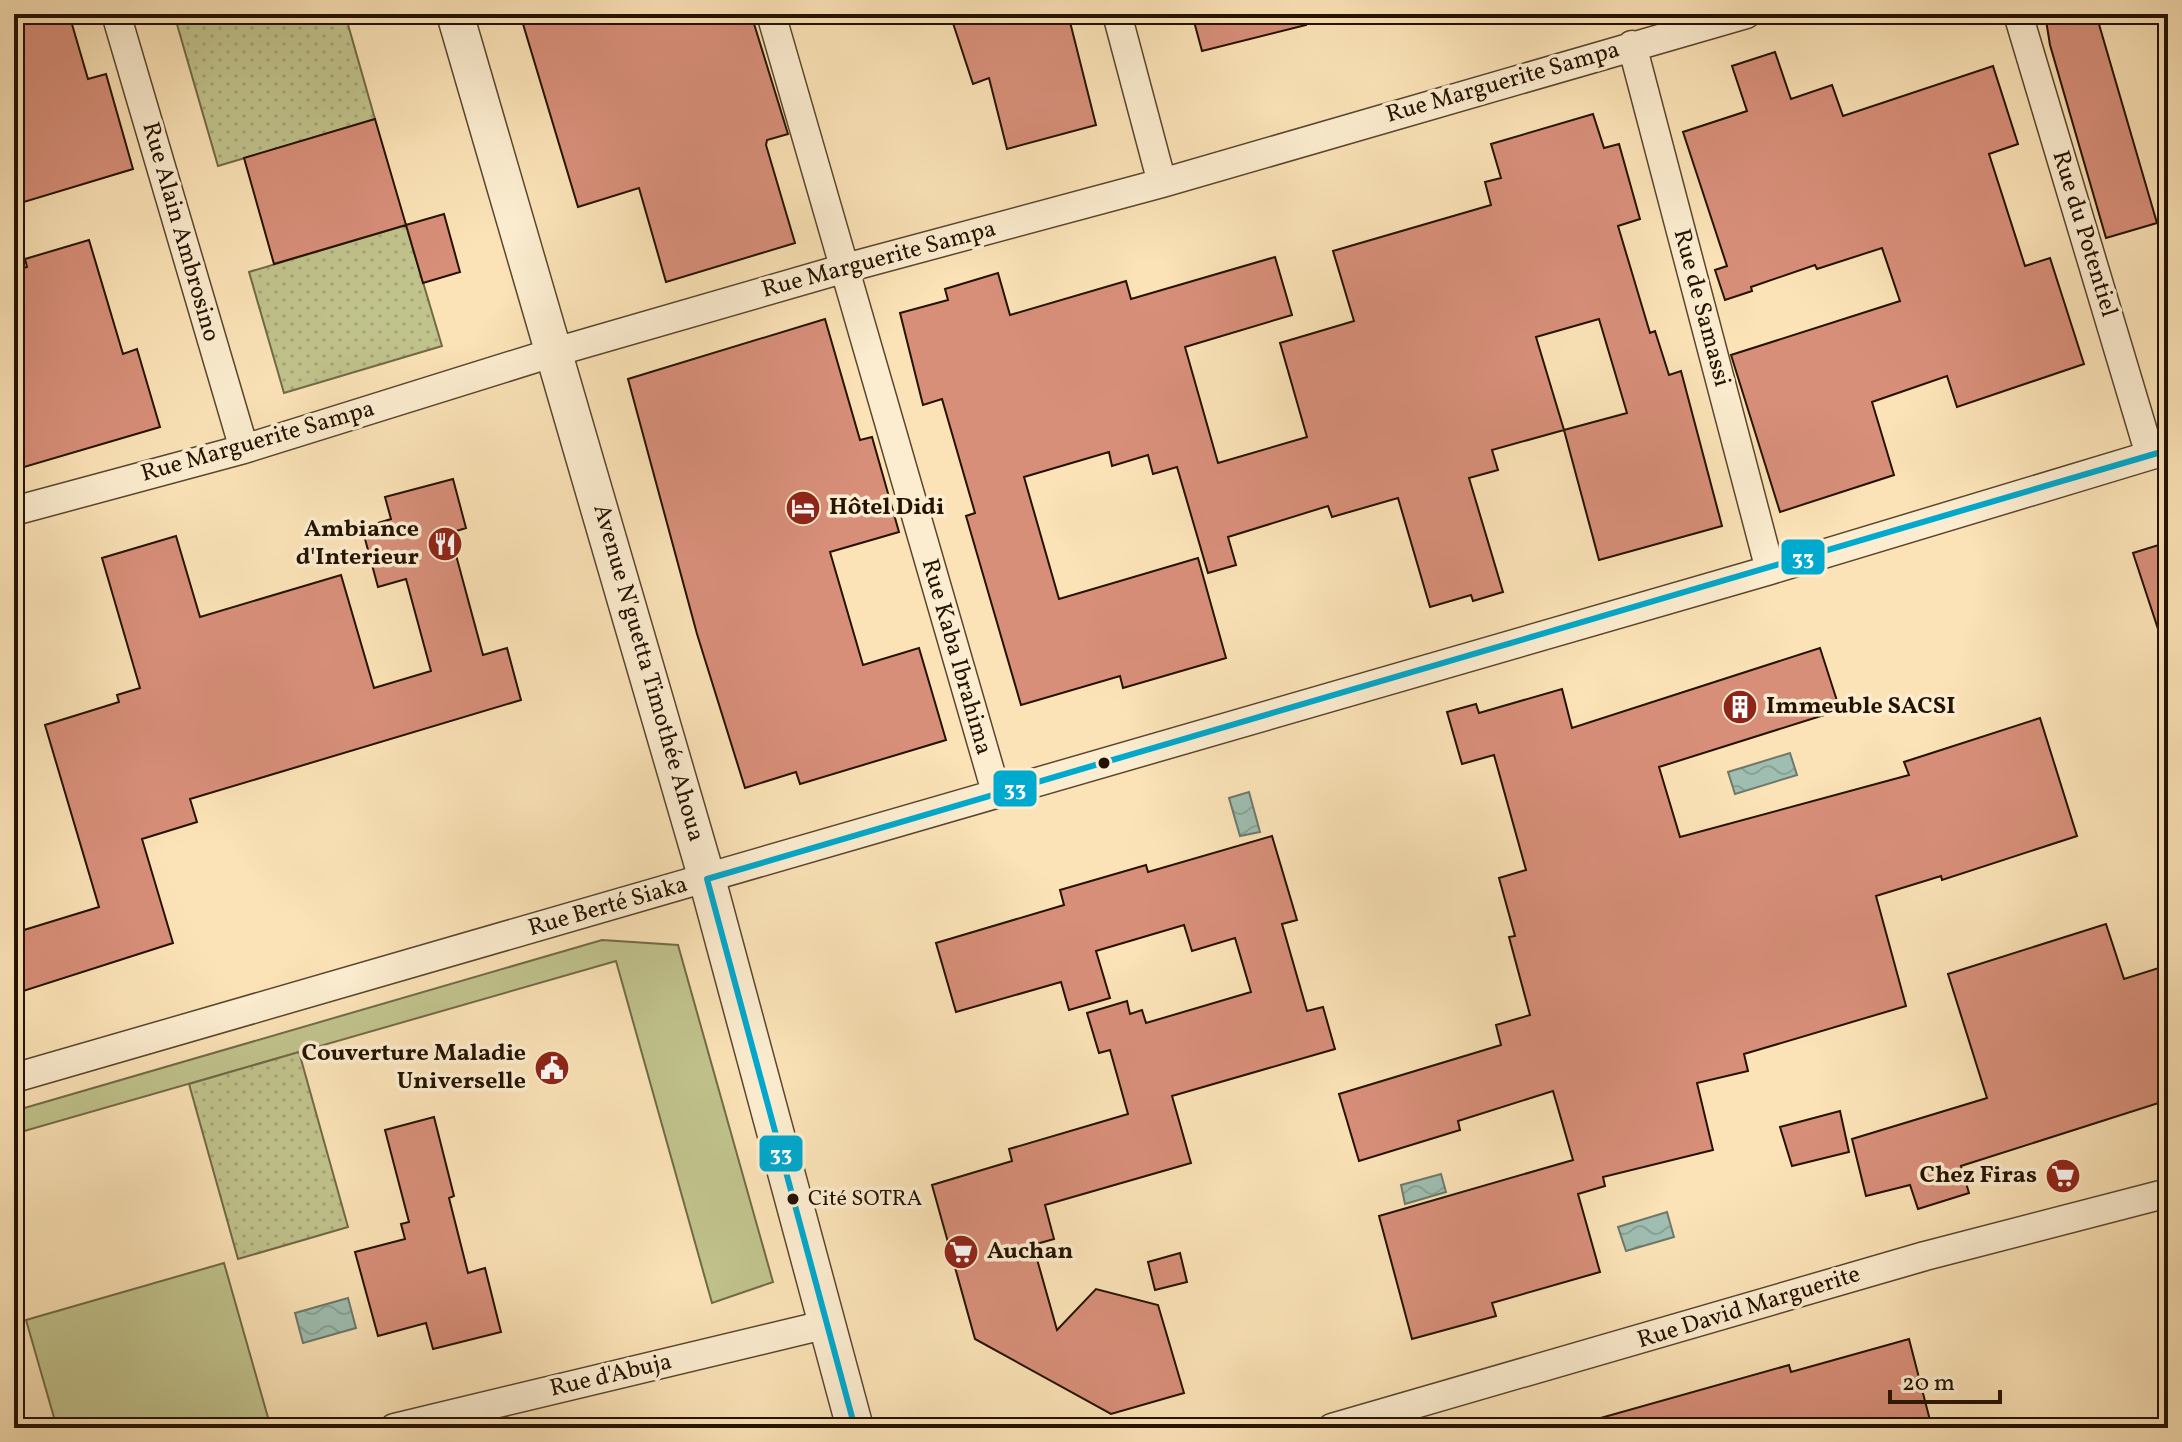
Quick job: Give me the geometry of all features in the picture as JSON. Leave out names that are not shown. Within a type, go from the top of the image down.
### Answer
[{"type":"street","name":"Rue Alain Ambrosino","points":[[116,14],[244,449]]},
{"type":"street","name":"Avenue N'guetta Timothée Ahoua","points":[[455,14],[707,879],[855,1428]]},
{"type":"street","name":"Rue Kaba Ibrahima","points":[[771,14],[842,269],[996,792]]},
{"type":"street","points":[[1117,14],[1162,183]]},
{"type":"street","name":"Rue Marguerite Sampa","points":[[14,511],[244,449],[555,352],[842,269],[1162,183],[1746,14]]},
{"type":"street","name":"Rue du Potentiel","points":[[2018,14],[2159,452]]},
{"type":"street","name":"Rue de Samassi","points":[[1632,45],[1770,570]]},
{"type":"street","name":"Rue Berté Siaka","points":[[14,1078],[1770,570],[2159,452]]},
{"type":"street","name":"Rue David Marguerite","points":[[1332,1428],[1925,1256],[2168,1193]]},
{"type":"street","name":"Rue d'Abuja","points":[[394,1428],[828,1324]]},
{"type":"green space","points":[[174,14],[345,14],[375,119],[218,166]]},
{"type":"green space","points":[[406,225],[442,346],[284,393],[249,272]]},
{"type":"green space","points":[[602,940],[678,945],[773,1282],[712,1303],[616,961],[14,1134],[14,1111]]},
{"type":"green space","points":[[299,1052],[348,1227],[238,1259],[189,1084]]},
{"type":"green space","points":[[224,1263],[271,1428],[57,1428],[26,1320]]},
{"type":"water","points":[[1790,753],[1797,775],[1735,794],[1728,772]]},
{"type":"water","points":[[1249,792],[1260,832],[1240,836],[1229,798]]},
{"type":"water","points":[[1441,1174],[1446,1192],[1405,1204],[1401,1185]]},
{"type":"water","points":[[1667,1212],[1674,1237],[1626,1251],[1618,1227]]},
{"type":"water","points":[[348,1298],[356,1328],[303,1343],[295,1313]]},
{"type":"building","points":[[14,14],[69,14],[88,79],[106,74],[133,169],[14,205]]},
{"type":"building","points":[[520,14],[751,14],[788,134],[767,140],[766,145],[795,243],[666,282],[639,188],[578,207]]},
{"type":"building","points":[[950,14],[1068,14],[1096,125],[1007,149],[989,78],[973,84]]},
{"type":"building","points":[[1192,14],[1305,14],[1306,25],[1202,51]]},
{"type":"building","points":[[2045,14],[2096,14],[2157,223],[2106,238],[2050,45]]},
{"type":"building","points":[[1775,52],[1791,99],[1832,85],[1843,116],[1993,66],[2018,144],[1989,154],[2025,266],[2050,258],[2084,364],[1957,407],[1947,376],[1872,402],[1894,475],[1780,512],[1731,355],[1900,301],[1882,248],[1817,269],[1815,265],[1751,287],[1752,291],[1725,300],[1715,270],[1727,266],[1683,132],[1747,111],[1732,66]]},
{"type":"building","points":[[1593,114],[1604,148],[1619,144],[1640,219],[1618,226],[1650,333],[1655,331],[1669,375],[1681,371],[1722,526],[1599,560],[1564,430],[1492,450],[1498,470],[1469,478],[1503,592],[1473,601],[1471,595],[1430,607],[1398,498],[1332,517],[1328,506],[1228,537],[1236,565],[1208,573],[1177,467],[1153,474],[1148,455],[1112,466],[1109,452],[1024,477],[1059,599],[1198,558],[1226,658],[1123,688],[1120,676],[1021,705],[966,516],[975,513],[942,399],[923,405],[900,313],[948,300],[945,289],[998,273],[1010,315],[1126,281],[1131,299],[1275,257],[1292,315],[1185,347],[1218,463],[1307,437],[1280,343],[1354,321],[1333,251],[1491,205],[1485,182],[1501,178],[1491,144]],"holes":[[[1599,319],[1627,413],[1564,430],[1536,337]]]},
{"type":"building","points":[[375,119],[406,225],[274,264],[244,158]]},
{"type":"building","points":[[444,214],[460,272],[423,283],[406,225]]},
{"type":"building","points":[[89,240],[123,354],[137,349],[160,427],[14,470],[14,270],[27,267],[25,259]]},
{"type":"building","points":[[825,319],[860,440],[872,437],[899,532],[830,552],[863,665],[919,648],[946,740],[800,784],[796,772],[745,788],[697,634],[628,379]]},
{"type":"building","points":[[453,479],[466,528],[450,533],[483,655],[507,648],[521,700],[190,799],[197,822],[142,839],[173,943],[14,994],[14,933],[99,907],[45,725],[119,702],[117,695],[140,688],[102,558],[176,536],[200,617],[341,575],[374,688],[431,671],[406,579],[378,587],[362,528],[391,519],[385,497]]},
{"type":"building","points":[[2168,542],[2168,640],[2162,641],[2133,553]]},
{"type":"building","points":[[1820,648],[1840,710],[1659,767],[1680,837],[1909,775],[1904,762],[2040,718],[2077,836],[1942,880],[1941,876],[1876,896],[1906,1006],[1744,1054],[1748,1071],[1697,1083],[1713,1150],[1603,1177],[1605,1186],[1578,1194],[1600,1272],[1492,1303],[1496,1316],[1412,1339],[1379,1216],[1573,1160],[1553,1091],[1458,1121],[1460,1130],[1359,1161],[1339,1094],[1501,1045],[1496,1025],[1530,1015],[1509,937],[1515,936],[1499,878],[1526,870],[1494,755],[1462,764],[1447,712],[1476,704],[1479,713],[1562,689],[1572,728]]},
{"type":"building","points":[[1272,836],[1297,920],[1282,924],[1307,1011],[1323,1007],[1335,1049],[1172,1096],[1191,1163],[1045,1205],[1054,1239],[1033,1245],[1057,1330],[1096,1289],[1158,1305],[1184,1393],[1111,1414],[975,1339],[932,1185],[1012,1161],[1009,1149],[1128,1114],[1110,1050],[1099,1053],[1087,1013],[1127,1001],[1130,1014],[1142,1010],[1146,1023],[1251,992],[1235,938],[1192,951],[1184,925],[1096,951],[1110,998],[1069,1010],[1061,982],[956,1012],[936,943],[1064,905],[1060,890],[1146,865],[1148,872]]},
{"type":"building","points":[[2106,924],[2124,979],[2168,965],[2168,1100],[1961,1166],[1969,1193],[1918,1209],[1910,1185],[1866,1196],[1852,1139],[1987,1098],[1948,974]]},
{"type":"building","points":[[1840,1111],[1849,1152],[1792,1166],[1780,1127]]},
{"type":"building","points":[[434,1117],[454,1196],[449,1198],[468,1273],[485,1268],[501,1332],[433,1349],[426,1323],[378,1336],[355,1252],[405,1239],[401,1224],[409,1222],[385,1130]]},
{"type":"building","points":[[1180,1253],[1187,1282],[1155,1290],[1148,1262]]},
{"type":"building","points":[[1909,1339],[1932,1428],[1598,1428],[1597,1419],[1789,1365],[1791,1372]]},
{"type":"transit line","name":"33","points":[[707,879],[2168,450]]},
{"type":"transit line","name":"33","points":[[707,879],[855,1428]]},
{"type":"place","name":"Hôtel Didi","points":[[803,508]]},
{"type":"place","name":"Ambiance d'Interieur","points":[[445,544]]},
{"type":"place","name":"Immeuble SACSI","points":[[1740,707]]},
{"type":"place","name":"Couverture Maladie Universelle","points":[[552,1068]]},
{"type":"place","name":"Chez Firas","points":[[2063,1176]]},
{"type":"place","name":"Cité SOTRA","points":[[793,1199]]},
{"type":"place","name":"Auchan","points":[[961,1252]]}]
